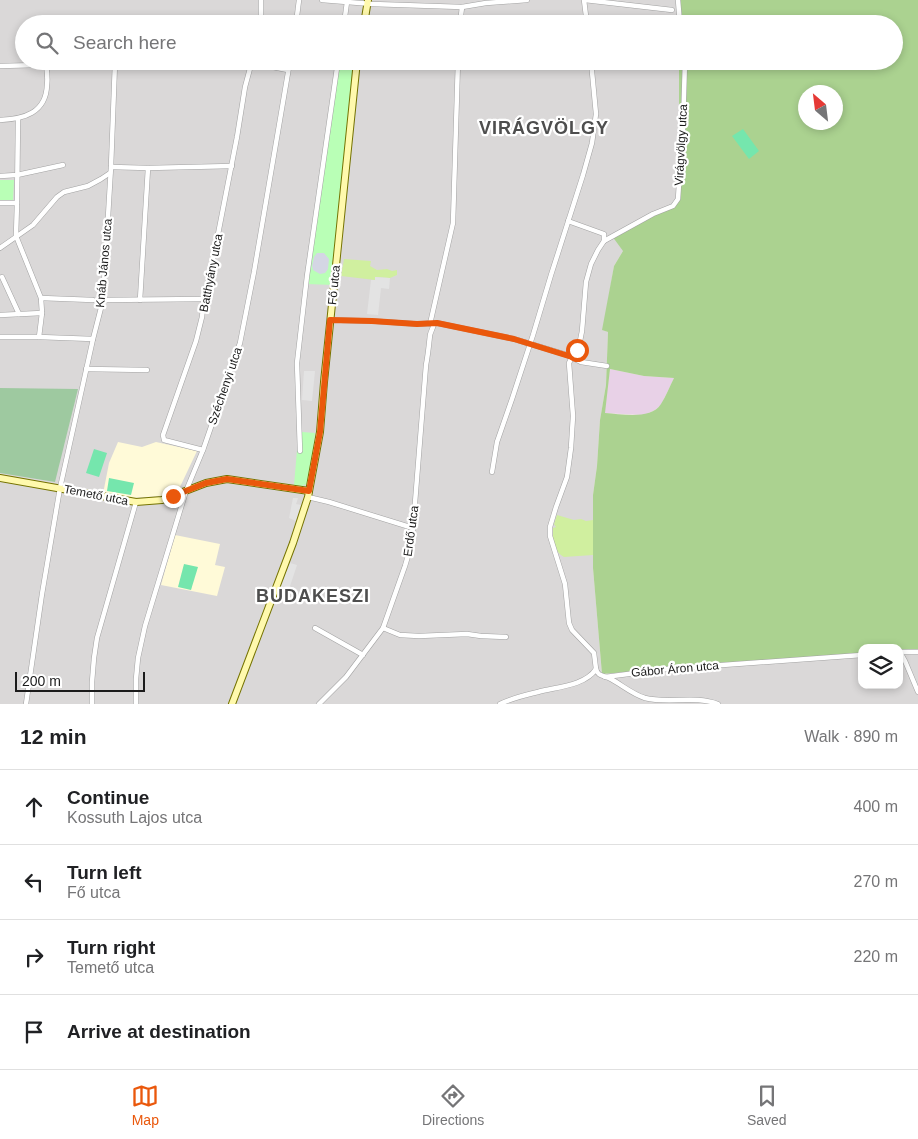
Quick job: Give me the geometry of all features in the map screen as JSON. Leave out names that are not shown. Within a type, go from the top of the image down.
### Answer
[{"type":"main road","points":[[366,15],[368,2]]},
{"type":"main road","name":"Fő utca","points":[[232,704],[293,543],[308,494],[320,432],[356,70]]},
{"type":"main road","name":"Temető utca","points":[[0,478],[136,502],[162,500],[206,483],[227,479],[308,494]]},
{"type":"street","points":[[261,0],[261,15]]},
{"type":"street","points":[[298,15],[300,0]]},
{"type":"street","points":[[322,0],[397,2],[462,7],[487,2],[528,0]]},
{"type":"street","points":[[586,15],[584,0],[672,10]]},
{"type":"street","points":[[678,0],[679,15]]},
{"type":"street","points":[[345,15],[347,2]]},
{"type":"street","points":[[461,15],[462,7]]},
{"type":"street","points":[[0,66],[15,66]]},
{"type":"street","points":[[0,120],[18,119],[40,106],[45,97],[46,70]]},
{"type":"street","name":"Knáb János utca","points":[[26,704],[60,488],[103,300],[115,70]]},
{"type":"street","name":"Batthyány utca","points":[[203,450],[164,440],[163,435],[196,341],[202,317],[250,70]]},
{"type":"street","name":"Széchenyi utca","points":[[136,704],[138,658],[145,626],[186,491],[203,450],[240,343],[288,70]]},
{"type":"street","points":[[300,451],[297,363],[307,276],[337,70]]},
{"type":"street","points":[[430,324],[453,222],[458,70]]},
{"type":"street","points":[[492,472],[497,442],[592,143],[596,107],[592,70]]},
{"type":"street","name":"Virágvölgy utca","points":[[604,241],[653,214],[670,208],[678,199],[682,159],[685,70]]},
{"type":"street","points":[[18,119],[16,236],[41,298],[42,313],[39,337]]},
{"type":"street","points":[[0,176],[17,175],[63,165]]},
{"type":"street","points":[[0,248],[33,225],[56,196],[88,186],[101,179],[111,170],[232,166]]},
{"type":"street","points":[[140,300],[148,168]]},
{"type":"street","points":[[101,179],[110,181]]},
{"type":"street","points":[[0,203],[17,203]]},
{"type":"street","points":[[568,221],[604,234],[604,241],[591,264],[586,282],[580,338],[577,350],[569,363],[573,416],[571,448],[567,477],[550,527],[550,536],[565,584],[568,622],[572,630],[594,653],[597,673],[600,676],[610,679],[646,701],[706,700],[718,704]]},
{"type":"street","points":[[2,277],[20,314]]},
{"type":"street","points":[[41,298],[93,300]]},
{"type":"street","points":[[103,300],[204,299]]},
{"type":"street","points":[[0,315],[42,313]]},
{"type":"street","points":[[330,320],[437,323],[530,343],[572,357],[581,362],[607,366]]},
{"type":"street","name":"Erdő utca","points":[[319,704],[346,677],[383,628],[410,549],[430,332],[427,328],[430,324]]},
{"type":"street","points":[[0,338],[93,339]]},
{"type":"street","points":[[86,369],[147,370]]},
{"type":"street","points":[[308,494],[413,528]]},
{"type":"street","points":[[92,704],[94,658],[98,638],[136,502]]},
{"type":"street","points":[[315,628],[363,655]]},
{"type":"street","points":[[383,628],[400,635],[467,634],[506,637]]},
{"type":"street","points":[[903,652],[918,652]]},
{"type":"street","name":"Gábor Áron utca","points":[[604,677],[675,668],[858,655]]},
{"type":"street","points":[[903,657],[918,692]]},
{"type":"street","points":[[500,704],[520,696],[577,682],[588,677],[596,669]]},
{"type":"shaded area","points":[[0,0],[678,0],[679,15],[15,15],[15,70],[679,70],[678,199],[623,251],[614,266],[603,330],[608,332],[606,385],[600,420],[593,495],[593,568],[602,674],[858,653],[858,689],[903,689],[903,650],[918,649],[918,704],[0,704]]},
{"type":"shaded area","points":[[317,253],[324,253],[329,259],[328,269],[325,273],[320,274],[313,270],[314,257]]},
{"type":"shaded area","points":[[375,277],[390,278],[389,289],[381,288],[378,315],[367,314],[371,280],[375,280]]},
{"type":"shaded area","points":[[610,369],[644,376],[674,378],[661,405],[655,410],[644,415],[604,413]]},
{"type":"shaded area","points":[[304,371],[315,371],[312,401],[302,400]]},
{"type":"shaded area","points":[[118,442],[142,447],[156,442],[197,451],[179,489],[163,496],[132,498],[103,494],[109,463]]},
{"type":"shaded area","points":[[293,498],[298,498],[296,504],[301,505],[296,521],[289,518]]},
{"type":"shaded area","points":[[175,535],[220,544],[215,565],[225,567],[217,596],[161,585]]},
{"type":"shaded area","points":[[290,563],[297,565],[287,595],[278,592]]},
{"type":"green space","points":[[678,0],[918,0],[918,649],[903,650],[903,644],[858,644],[858,653],[602,674],[593,568],[593,495],[600,420],[606,385],[608,332],[602,330],[614,266],[623,251],[612,236],[676,203],[679,184],[679,70],[903,70],[903,15],[679,15]],"holes":[[[610,369],[644,376],[674,378],[661,404],[656,409],[636,415],[605,413]]]},
{"type":"green space","points":[[337,70],[356,70],[334,285],[306,284]]},
{"type":"green space","points":[[743,129],[759,151],[749,159],[732,136]]},
{"type":"green space","points":[[0,180],[14,180],[13,200],[0,200]]},
{"type":"green space","points":[[344,259],[371,261],[370,266],[377,270],[397,270],[397,275],[390,278],[375,277],[375,280],[341,276]]},
{"type":"green space","points":[[0,388],[78,389],[55,482],[0,473]]},
{"type":"green space","points":[[302,432],[315,433],[309,478],[307,484],[302,486],[294,485],[297,450],[301,449]]},
{"type":"green space","points":[[94,449],[107,453],[99,477],[86,473]]},
{"type":"green space","points":[[109,478],[134,483],[131,495],[107,491]]},
{"type":"green space","points":[[557,515],[574,520],[593,520],[593,555],[564,557],[559,553],[552,536],[553,528],[556,527],[554,524]]},
{"type":"green space","points":[[184,564],[198,567],[191,590],[178,587]]},
{"type":"district","name":"VIRÁGVÖLGY","points":[[544,128]]},
{"type":"district","name":"BUDAKESZI","points":[[313,596]]},
{"type":"route","points":[[173,496],[206,483],[227,479],[309,491],[320,432],[330,320],[417,324],[437,323],[530,343],[572,357],[577,350]]}]
